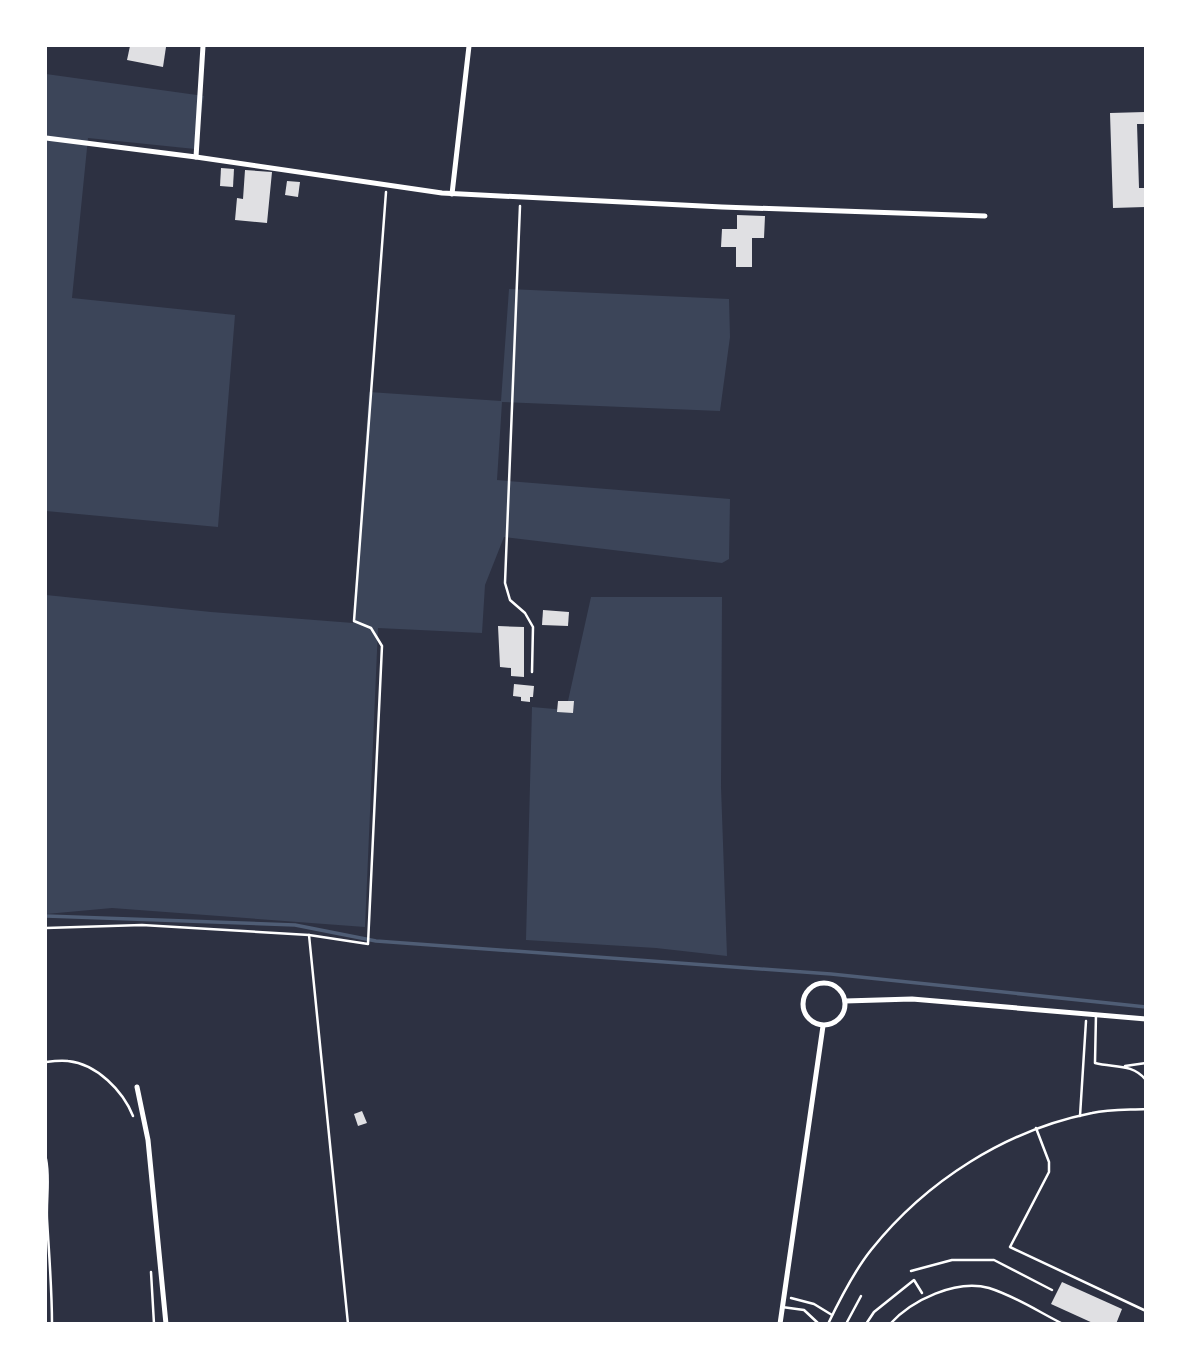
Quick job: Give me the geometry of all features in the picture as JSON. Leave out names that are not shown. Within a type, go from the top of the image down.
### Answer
[{"type":"street","points":[[196,157],[203,46]]},
{"type":"street","points":[[452,194],[469,46]]},
{"type":"street","points":[[46,138],[452,194],[722,208],[985,216]]},
{"type":"street","points":[[830,983],[841,991],[845,1001],[841,1017],[823,1026],[810,1021],[802,1009],[804,994],[815,984],[830,983]]},
{"type":"street","points":[[845,1001],[912,999],[1146,1019]]},
{"type":"street","points":[[780,1324],[823,1026]]},
{"type":"street","points":[[138,1087],[148,1140],[166,1324]]},
{"type":"lane","points":[[1096,1014],[1095,1063],[1125,1066],[1146,1063]]},
{"type":"lane","points":[[1125,1066],[1141,1074],[1146,1080]]},
{"type":"lane","points":[[911,1271],[952,1260],[994,1260],[1052,1290]]},
{"type":"lane","points":[[890,1324],[923,1297],[970,1287],[986,1287],[1063,1324]]},
{"type":"lane","points":[[846,1324],[862,1296]]},
{"type":"lane","points":[[782,1307],[804,1310],[819,1324]]},
{"type":"path","points":[[46,928],[142,925],[309,935],[368,944],[382,646],[371,628],[354,621],[387,185]]},
{"type":"path","points":[[520,197],[505,583],[510,600],[525,613],[533,626],[532,672]]},
{"type":"path","points":[[309,935],[348,1324]]},
{"type":"path","points":[[1080,1116],[1086,1014]]},
{"type":"path","points":[[46,1062],[69,1060],[96,1070],[122,1098],[135,1122]]},
{"type":"path","points":[[828,1324],[870,1251],[915,1203],[961,1166],[1036,1128],[1094,1112],[1146,1109]]},
{"type":"path","points":[[1036,1128],[1049,1162],[1049,1172],[1010,1247],[1146,1311]]},
{"type":"path","points":[[46,1159],[49,1173],[47,1217],[52,1272],[52,1324]]},
{"type":"path","points":[[151,1272],[154,1324]]},
{"type":"path","points":[[866,1324],[874,1312],[915,1280],[923,1297]]},
{"type":"shaded area","points":[[46,74],[204,96],[195,149],[88,138],[72,298],[235,315],[218,527],[46,511]]},
{"type":"shaded area","points":[[509,289],[729,299],[730,337],[720,411],[502,402],[497,480],[730,499],[729,559],[722,563],[504,537],[485,585],[482,633],[378,628],[365,927],[112,908],[46,914],[46,595],[353,623],[369,392],[501,401]]},
{"type":"shaded area","points":[[591,597],[722,597],[721,787],[727,956],[656,948],[526,940],[532,707],[566,710]]},
{"type":"building","points":[[130,46],[166,47],[163,67],[127,60]]},
{"type":"building","points":[[1145,112],[1145,124],[1137,124],[1139,188],[1145,188],[1145,207],[1113,208],[1110,113]]},
{"type":"building","points":[[221,168],[234,169],[233,187],[220,186]]},
{"type":"building","points":[[245,170],[272,172],[267,223],[235,220],[237,198],[243,199]]},
{"type":"building","points":[[287,181],[300,182],[298,197],[285,195]]},
{"type":"building","points":[[737,215],[765,216],[764,238],[752,238],[752,267],[736,267],[736,247],[721,247],[722,229],[737,229]]},
{"type":"building","points":[[543,610],[569,612],[568,626],[542,625]]},
{"type":"building","points":[[498,626],[524,627],[524,677],[511,676],[511,668],[500,667]]},
{"type":"building","points":[[514,684],[534,686],[530,702],[513,696]]},
{"type":"building","points":[[558,701],[574,701],[573,713],[557,712]]},
{"type":"building","points":[[362,1111],[367,1123],[358,1126],[354,1114]]},
{"type":"building","points":[[1062,1282],[1122,1309],[1116,1324],[1095,1324],[1051,1304]]},
{"type":"waterway","points":[[46,916],[295,925],[376,941],[831,974],[1146,1007]]}]
